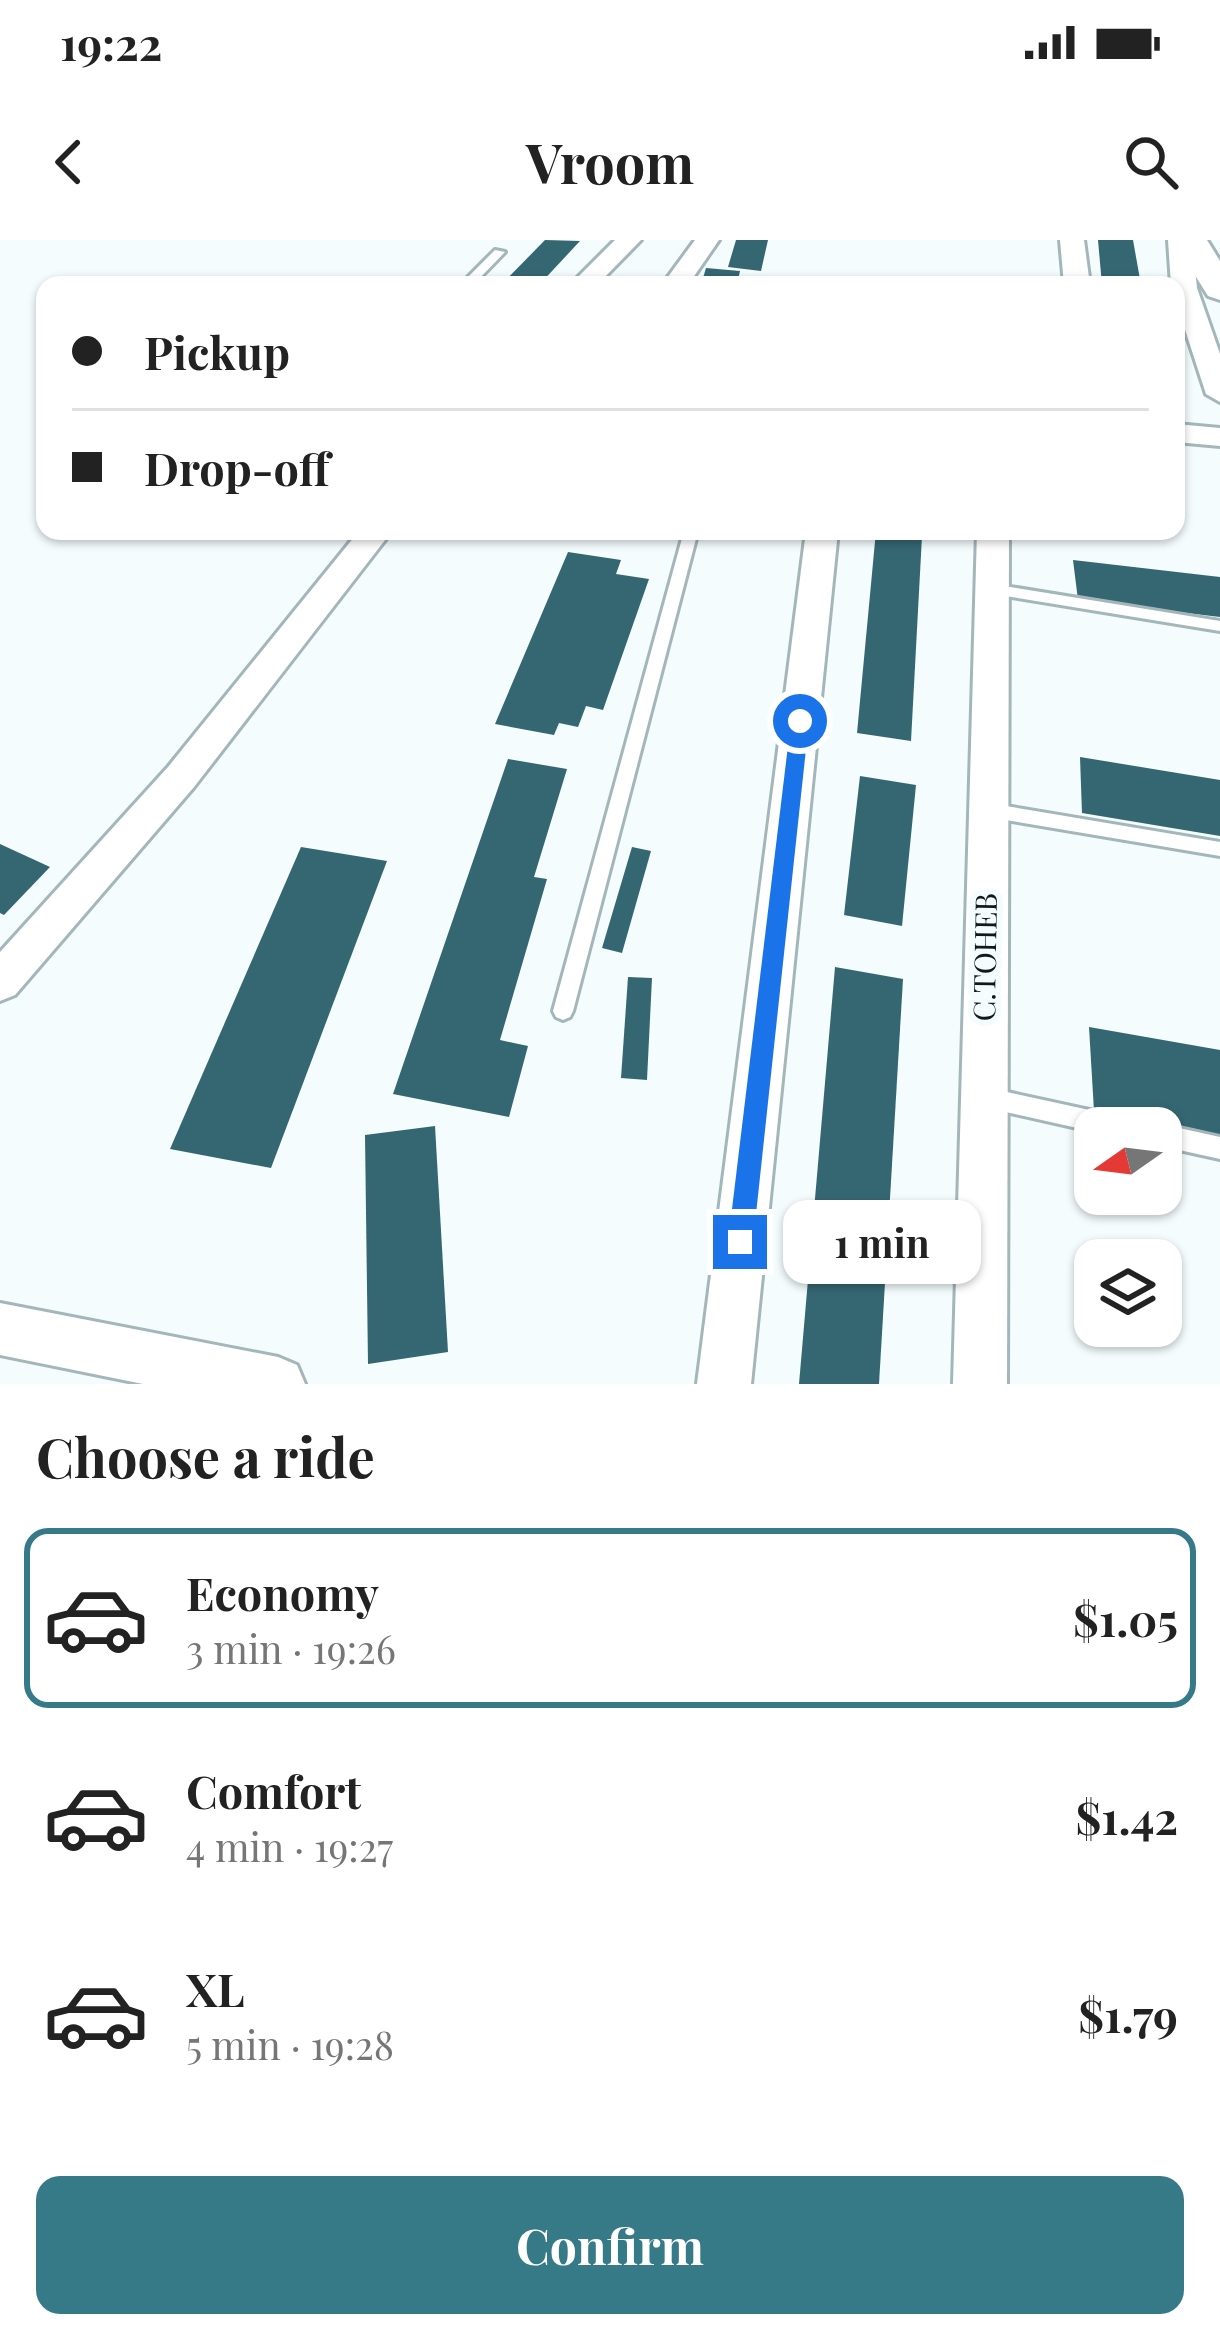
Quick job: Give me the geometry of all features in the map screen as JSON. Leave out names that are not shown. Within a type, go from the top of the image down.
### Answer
[{"type":"main road","points":[[1190,240],[1220,289]]},
{"type":"street","points":[[592,276],[629,240]]},
{"type":"street","points":[[681,276],[707,240]]},
{"type":"street","points":[[1072,240],[1076,276]]},
{"type":"street","points":[[1180,240],[1183,276]]},
{"type":"street","points":[[1185,291],[1220,394]]},
{"type":"street","points":[[1185,435],[1220,437]]},
{"type":"street","points":[[0,982],[181,777],[369,540]]},
{"type":"street","points":[[724,1384],[821,540]]},
{"type":"street","name":"С.ТОНЕВ","points":[[980,1384],[993,540]]},
{"type":"street","points":[[0,1329],[278,1384]]},
{"type":"lane","points":[[475,276],[499,252]]},
{"type":"lane","points":[[563,1011],[689,540]]},
{"type":"lane","points":[[992,589],[1220,626]]},
{"type":"lane","points":[[988,810],[1220,849]]},
{"type":"lane","points":[[984,1097],[1074,1117]]},
{"type":"lane","points":[[1182,1140],[1220,1148]]},
{"type":"building","points":[[545,240],[580,241],[547,276],[510,276]]},
{"type":"building","points":[[736,240],[768,240],[761,271],[728,267]]},
{"type":"building","points":[[1098,240],[1133,240],[1139,276],[1101,276]]},
{"type":"building","points":[[706,268],[740,271],[739,276],[704,276]]},
{"type":"building","points":[[875,540],[922,540],[911,741],[857,733]]},
{"type":"building","points":[[568,552],[621,560],[616,574],[649,579],[603,710],[586,706],[578,727],[559,723],[554,735],[495,724]]},
{"type":"building","points":[[1073,560],[1220,577],[1220,617],[1078,600]]},
{"type":"building","points":[[1080,757],[1220,780],[1220,836],[1082,813]]},
{"type":"building","points":[[508,759],[567,769],[534,877],[547,879],[500,1040],[528,1046],[509,1117],[393,1094]]},
{"type":"building","points":[[860,776],[916,785],[902,926],[844,915]]},
{"type":"building","points":[[0,844],[50,867],[4,915],[0,913]]},
{"type":"building","points":[[301,847],[387,861],[271,1168],[170,1149]]},
{"type":"building","points":[[632,847],[651,851],[622,953],[602,948]]},
{"type":"building","points":[[835,967],[903,979],[879,1384],[799,1384]]},
{"type":"building","points":[[628,977],[652,978],[647,1080],[621,1078]]},
{"type":"building","points":[[1089,1027],[1220,1050],[1220,1135],[1182,1128],[1182,1107],[1094,1107]]},
{"type":"building","points":[[435,1126],[448,1352],[368,1364],[365,1135]]},
{"type":"route","points":[[740,1242],[800,721]]}]
